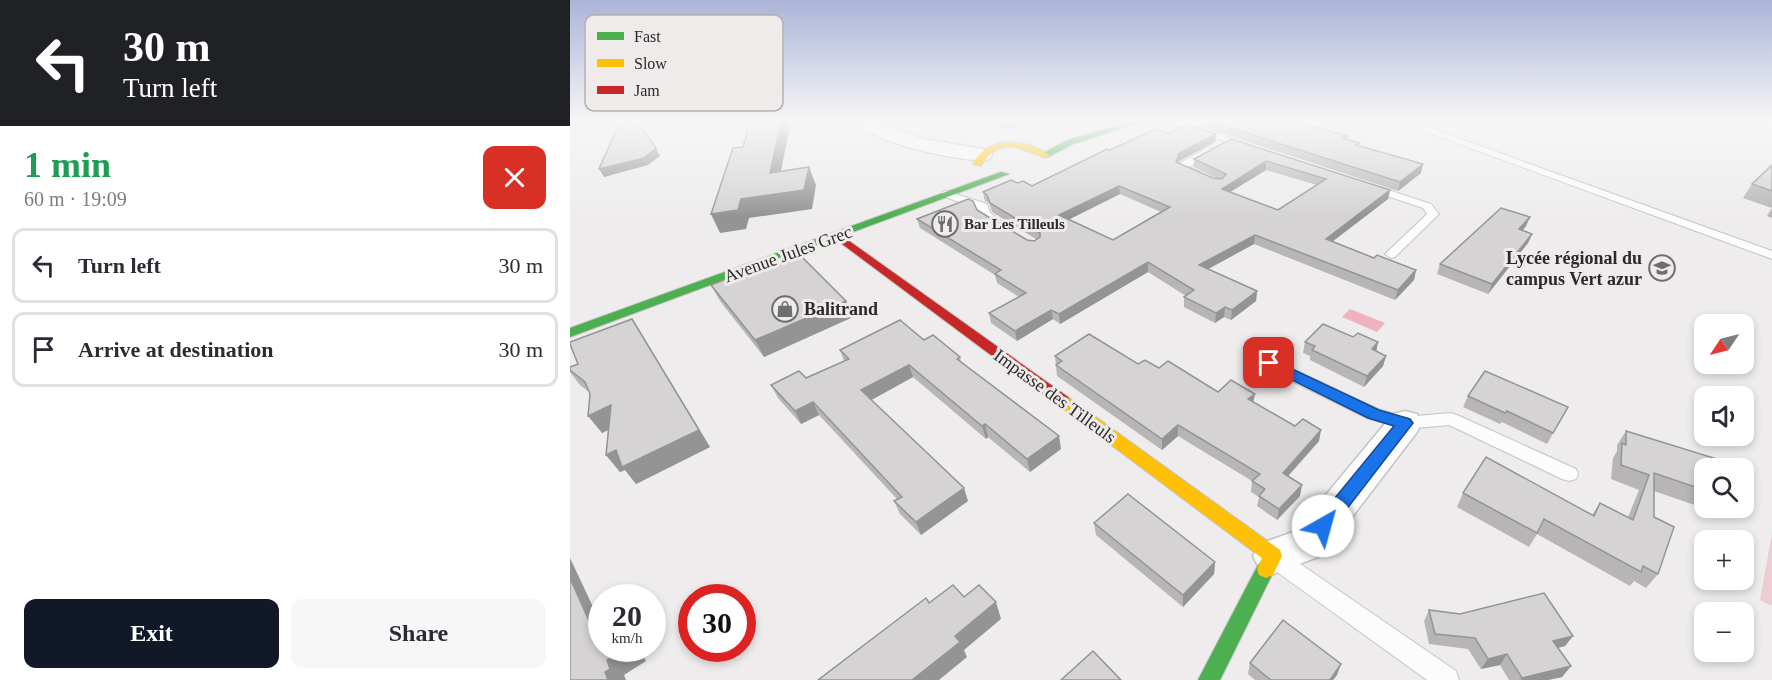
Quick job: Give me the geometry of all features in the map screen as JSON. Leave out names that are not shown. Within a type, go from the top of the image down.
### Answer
[{"type":"street","points":[[962,154],[980,159]]},
{"type":"street","name":"Avenue Jules Grec","points":[[742,255],[958,178],[988,154]]},
{"type":"street","points":[[1041,154],[1042,160],[1052,154]]},
{"type":"street","name":"Avenue Jules Grec","points":[[570,333],[838,236],[946,194],[1011,173],[992,172],[980,159]]},
{"type":"street","name":"Impasse des Tilleuls","points":[[838,236],[1272,556]]},
{"type":"street","points":[[1209,680],[1272,556],[1309,543],[1405,423]]},
{"type":"lane","points":[[1205,154],[1184,165],[1183,169],[1209,179]]},
{"type":"lane","points":[[1493,154],[1772,255]]},
{"type":"lane","points":[[1362,184],[1427,206],[1433,214],[1391,254]]},
{"type":"lane","points":[[946,194],[970,200],[982,206],[984,215],[1014,232]]},
{"type":"lane","points":[[1269,363],[1373,414],[1405,423],[1451,419],[1569,474]]},
{"type":"lane","points":[[1272,556],[1447,680]]},
{"type":"shaded area","points":[[1350,309],[1385,323],[1377,332],[1342,317]]},
{"type":"shaded area","points":[[1772,533],[1772,606],[1760,600]]},
{"type":"building","points":[[606,154],[649,154],[644,158],[599,169]]},
{"type":"building","points":[[731,154],[774,154],[770,173],[809,167],[804,190],[741,199],[738,210],[711,214]]},
{"type":"building","points":[[1097,154],[1179,154],[1176,162],[1213,178],[1222,179],[1226,174],[1194,159],[1204,154],[1277,154],[1390,190],[1326,239],[1374,258],[1377,255],[1416,270],[1398,290],[1255,235],[1199,265],[1257,291],[1232,310],[1225,307],[1216,313],[1184,297],[1194,290],[1148,262],[1059,314],[1051,310],[1015,331],[989,313],[1026,293],[995,274],[1001,270],[917,219],[968,199],[973,201],[977,210],[1027,240],[1034,241],[1040,237],[1040,233],[990,203],[983,192],[1011,180],[1018,183],[1023,181],[1032,186]],"holes":[[[1266,161],[1326,179],[1278,210],[1222,189]],[[1119,186],[1170,207],[1113,240],[1059,215]]]},
{"type":"building","points":[[1311,154],[1387,154],[1423,164],[1400,182]]},
{"type":"building","points":[[1772,165],[1772,191],[1752,184]]},
{"type":"building","points":[[1501,208],[1530,217],[1519,229],[1532,234],[1492,284],[1440,264]]},
{"type":"building","name":"Balitrand","points":[[797,252],[846,301],[755,340],[711,285]]},
{"type":"building","points":[[632,319],[699,430],[622,467],[616,450],[606,455],[611,405],[588,416],[590,394],[585,382],[570,370],[570,367],[578,364],[570,342]]},
{"type":"building","points":[[900,320],[924,340],[933,335],[960,357],[957,359],[1059,436],[1027,459],[985,424],[982,426],[909,365],[861,390],[964,488],[916,522],[894,501],[902,497],[813,402],[795,411],[771,385],[799,371],[806,378],[849,359],[840,350]]},
{"type":"building","points":[[1323,324],[1353,337],[1358,333],[1378,342],[1372,349],[1386,356],[1367,376],[1312,350],[1315,346],[1305,342]]},
{"type":"building","points":[[1089,334],[1138,364],[1145,360],[1159,368],[1168,361],[1218,392],[1231,380],[1255,394],[1248,399],[1295,426],[1303,419],[1321,430],[1283,473],[1302,485],[1279,509],[1259,496],[1265,489],[1252,481],[1260,474],[1178,425],[1162,439],[1056,365],[1062,361],[1055,356]]},
{"type":"building","points":[[1485,371],[1568,407],[1553,433],[1507,411],[1505,413],[1468,396]]},
{"type":"building","points":[[1626,431],[1714,458],[1694,458],[1694,487],[1654,473],[1654,517],[1674,527],[1658,574],[1643,566],[1641,572],[1544,519],[1537,533],[1463,493],[1486,457],[1594,516],[1600,503],[1633,520],[1649,475],[1621,465],[1622,443],[1626,445]]},
{"type":"building","points":[[1128,494],[1215,562],[1183,595],[1094,523]]},
{"type":"building","points":[[570,578],[588,619],[588,662],[608,662],[610,669],[605,672],[608,680],[570,680]]},
{"type":"building","points":[[953,585],[964,597],[979,585],[996,602],[955,636],[960,642],[912,680],[818,680],[926,598],[929,603]]},
{"type":"building","points":[[1544,593],[1573,636],[1553,641],[1571,666],[1522,678],[1507,654],[1488,659],[1475,638],[1435,634],[1429,610],[1460,614]]},
{"type":"building","points":[[1283,620],[1341,664],[1330,680],[1271,680],[1250,663]]},
{"type":"building","points":[[1093,651],[1121,680],[1061,680]]},
{"type":"traffic: fast","points":[[570,333],[1004,174]]},
{"type":"traffic: fast","points":[[1209,680],[1266,569]]},
{"type":"traffic: slow","points":[[978,164],[985,154]]},
{"type":"traffic: slow","points":[[1063,401],[1273,556],[1266,569]]},
{"type":"traffic: jam","points":[[838,236],[1063,401]]},
{"type":"place","name":"Bar Les Tilleuls","points":[[945,224]]},
{"type":"place","name":"Lycée régional du campus Vert azur","points":[[1662,268]]},
{"type":"place","name":"Balitrand","points":[[785,309]]},
{"type":"route","points":[[1269,363],[1373,414],[1405,423],[1323,526]]}]
